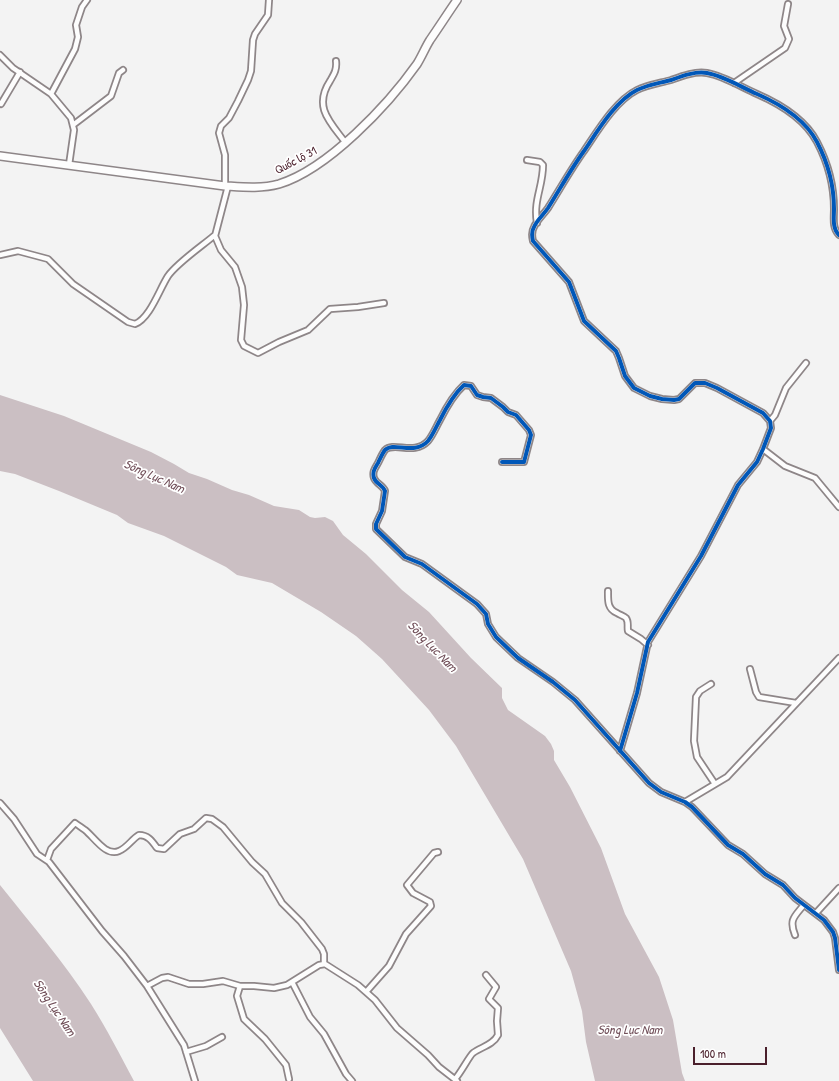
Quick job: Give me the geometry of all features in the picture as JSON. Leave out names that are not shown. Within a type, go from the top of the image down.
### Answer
[{"type":"highway","name":"Quốc lộ 31","points":[[0,156],[226,186],[250,188],[279,184],[296,177],[316,165],[345,142],[369,119],[396,91],[417,63],[458,0]]},
{"type":"street","points":[[50,94],[75,49],[78,38],[76,24],[87,0]]},
{"type":"street","points":[[269,0],[268,15],[255,34],[253,40],[251,71],[248,80],[231,114],[220,129],[219,133],[225,155],[226,186],[215,235],[218,246],[235,267],[242,287],[244,305],[241,340],[244,346],[258,353],[279,342],[308,330],[330,310],[384,303]]},
{"type":"street","points":[[734,84],[785,48],[789,39],[784,26],[788,4]]},
{"type":"street","points":[[0,55],[13,68],[50,94],[66,111],[73,125],[74,135],[69,165]]},
{"type":"street","points":[[336,61],[337,68],[324,91],[322,106],[326,116],[345,142]]},
{"type":"street","points":[[73,125],[111,96],[119,73],[124,70]]},
{"type":"street","points":[[1,104],[20,72]]},
{"type":"street","points":[[770,421],[764,413],[737,398],[704,383],[695,383],[679,399],[674,400],[650,396],[634,388],[625,376],[616,351],[584,321],[569,282],[533,242],[532,231],[578,159],[607,119],[630,95],[642,88],[698,73],[707,73],[780,105],[800,122],[813,136],[822,153],[834,191],[834,228],[839,235]]},
{"type":"street","points":[[527,160],[540,162],[543,165],[542,180],[535,208],[537,223]]},
{"type":"street","points":[[0,255],[18,251],[46,258],[75,286],[128,322],[135,324],[140,321],[147,312],[172,271],[215,235]]},
{"type":"street","points":[[620,751],[637,693],[648,645],[708,545],[738,485],[757,462],[770,428],[770,421],[789,384],[806,363]]},
{"type":"street","points":[[502,462],[524,462],[531,435],[529,430],[516,415],[508,412],[503,406],[491,398],[480,396],[471,386],[464,385],[449,405],[426,443],[415,448],[393,446],[386,450],[373,472],[374,478],[385,491],[382,511],[376,524],[376,529],[405,557],[422,564],[477,604],[486,614],[488,624],[496,637],[518,658],[553,682],[575,700],[653,786],[670,797],[685,802],[692,807],[728,845],[743,854],[765,874],[783,885],[803,906],[816,913],[824,920],[836,938],[839,970]]},
{"type":"street","points":[[763,449],[785,466],[814,478],[839,507]]},
{"type":"street","points":[[608,591],[610,608],[625,617],[627,619],[628,631],[641,638],[648,645]]},
{"type":"street","points":[[685,802],[727,777],[839,658]]},
{"type":"street","points":[[750,669],[756,692],[759,697],[796,703]]},
{"type":"street","points":[[711,684],[700,691],[696,697],[694,741],[697,757],[715,784]]},
{"type":"street","points":[[0,803],[14,819],[34,850],[47,860],[75,894],[102,931],[124,956],[146,986],[184,1045],[195,1081]]},
{"type":"street","points":[[47,860],[51,848],[75,823],[108,850],[115,852],[121,850],[139,835],[145,835],[157,848],[164,849],[180,834],[194,829],[206,818],[212,819],[223,826],[252,862],[265,874],[282,903],[301,922],[324,951],[324,964]]},
{"type":"street","points":[[366,992],[389,966],[406,934],[431,906],[430,902],[412,893],[407,885],[434,853],[438,852]]},
{"type":"street","points":[[816,913],[839,888]]},
{"type":"street","points":[[795,935],[792,928],[793,918],[803,906]]},
{"type":"street","points":[[146,986],[162,978],[168,977],[189,984],[203,984],[222,981],[240,986],[274,988],[287,985],[319,965],[328,965],[375,1000],[397,1028],[428,1055],[439,1067],[456,1080],[471,1054],[492,1042],[498,1035],[498,1008],[489,999],[496,987],[486,975]]},
{"type":"street","points":[[292,982],[310,1017],[324,1034],[346,1074],[352,1081]]},
{"type":"street","points":[[240,986],[237,996],[244,1019],[265,1039],[286,1065],[289,1079]]},
{"type":"street","points":[[186,1052],[206,1046],[222,1037]]},
{"type":"water","name":"Sông Lục Nam","points":[[0,395],[64,416],[151,452],[189,473],[249,495],[274,506],[299,510],[310,517],[325,517],[333,521],[343,535],[366,554],[402,590],[429,612],[471,658],[502,688],[502,698],[508,710],[545,736],[551,744],[554,751],[554,760],[570,787],[601,848],[625,914],[659,977],[673,1020],[682,1073],[685,1081],[595,1081],[586,1042],[582,1011],[571,971],[523,859],[456,746],[429,710],[382,659],[356,636],[321,612],[272,583],[237,575],[226,567],[164,536],[128,523],[117,515],[15,474],[0,471]]},
{"type":"water","name":"Sông Lục Nam","points":[[0,885],[81,988],[134,1081],[33,1081],[0,1028]]},
{"type":"cycle path","points":[[620,751],[637,693],[648,642],[701,556],[738,485],[757,462],[771,428],[770,421],[763,413],[705,383],[695,383],[679,399],[674,400],[650,396],[634,388],[625,376],[616,351],[584,321],[569,282],[533,241],[533,229],[601,126],[621,102],[629,95],[645,87],[689,74],[707,73],[726,79],[774,102],[791,113],[806,126],[817,142],[827,166],[832,183],[834,200],[834,226],[839,235]]},
{"type":"cycle path","points":[[502,462],[524,462],[531,435],[529,430],[516,415],[508,412],[491,398],[477,395],[471,386],[464,385],[450,401],[428,441],[417,447],[389,448],[383,453],[373,474],[376,482],[383,487],[385,491],[382,511],[376,524],[376,529],[405,557],[422,564],[477,604],[486,614],[488,624],[496,637],[518,658],[553,682],[575,700],[649,783],[661,792],[685,802],[692,807],[728,845],[743,854],[765,874],[783,885],[795,898],[824,920],[833,932],[835,938],[839,970]]}]
